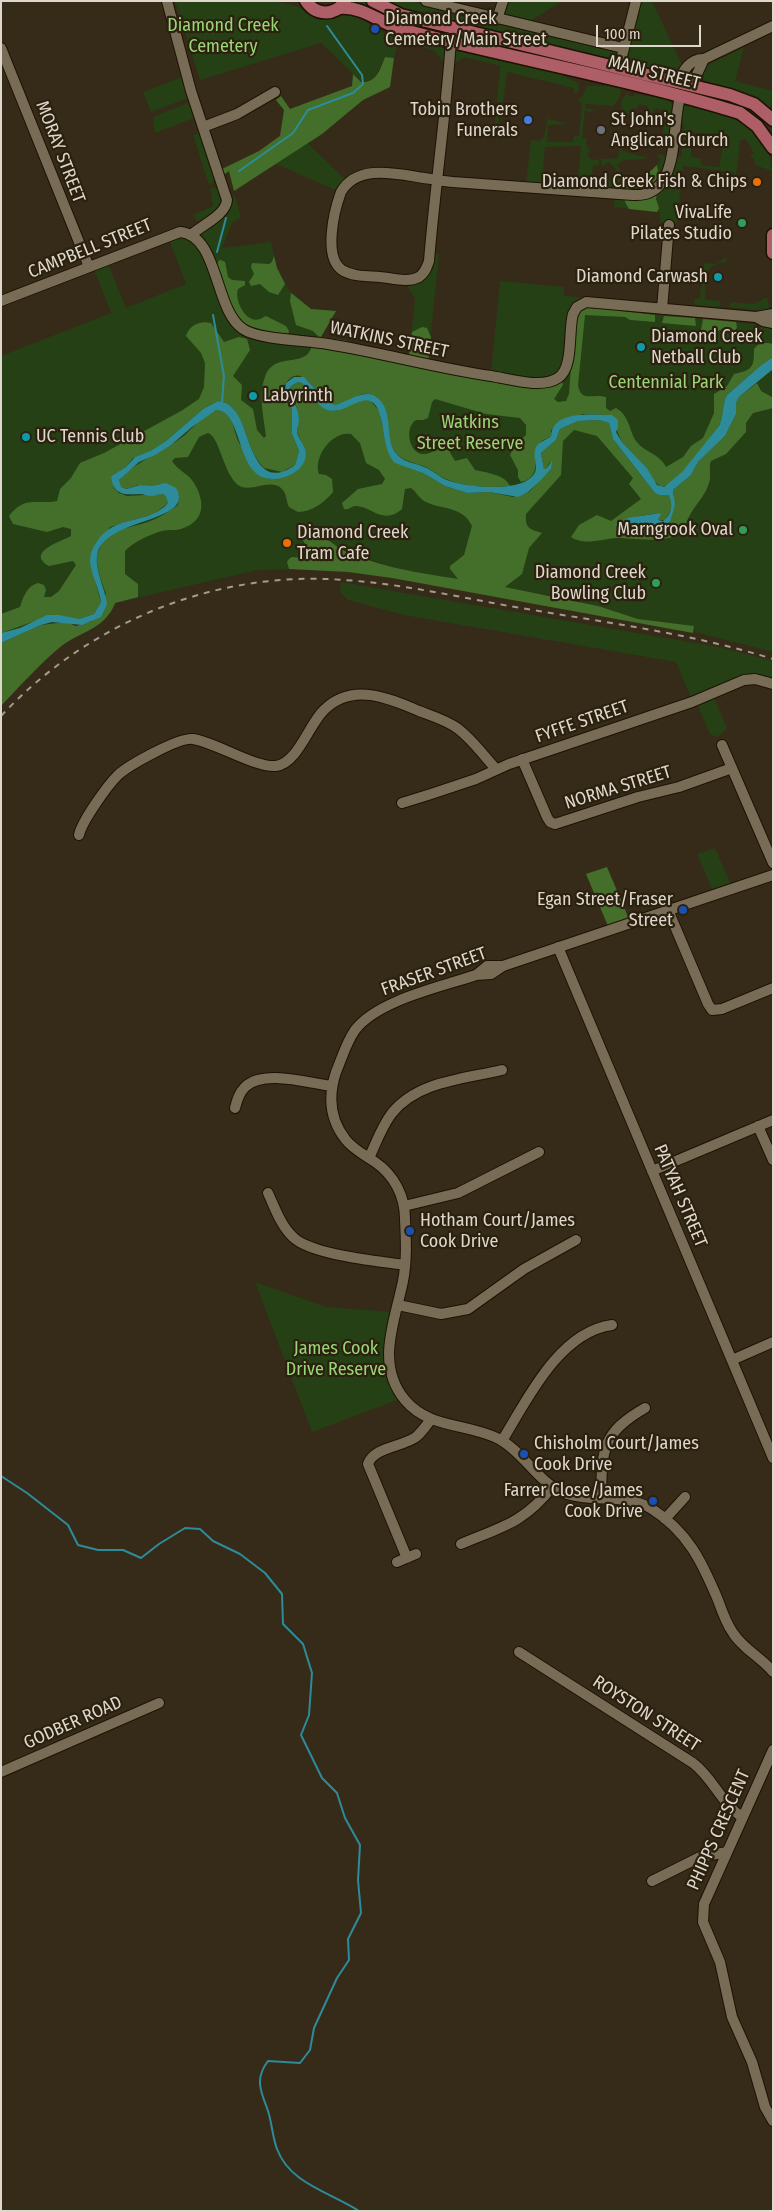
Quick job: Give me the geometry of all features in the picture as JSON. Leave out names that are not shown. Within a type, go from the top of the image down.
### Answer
[{"type":"main road","points":[[296,1],[309,5]]},
{"type":"main road","name":"MAIN STREET","points":[[373,1],[401,15],[692,85],[745,100],[771,118]]},
{"type":"main road","name":"MAIN STREET","points":[[309,5],[324,13],[332,12],[343,4],[357,8],[401,29],[680,97],[740,114],[757,126],[773,148]]},
{"type":"main road","points":[[679,82],[680,97]]},
{"type":"main road","points":[[680,97],[692,85]]},
{"type":"main road","points":[[773,235],[773,253]]},
{"type":"street","points":[[167,1],[227,203],[220,214],[203,224],[191,235]]},
{"type":"street","name":"MAIN STREET","points":[[426,1],[623,48]]},
{"type":"street","points":[[497,19],[503,1]]},
{"type":"street","points":[[619,68],[636,1]]},
{"type":"street","points":[[679,82],[688,66],[697,60],[704,59],[773,26]]},
{"type":"street","points":[[451,40],[445,118],[436,180],[429,261],[422,275],[407,280],[348,273],[339,267],[336,262],[331,248],[331,241],[341,192],[344,186],[355,178],[376,173],[436,180],[640,196],[655,190],[661,184],[670,164],[680,97]]},
{"type":"street","name":"MORAY STREET","points":[[1,48],[89,267]]},
{"type":"street","points":[[692,85],[704,59]]},
{"type":"street","points":[[203,127],[236,114],[275,92]]},
{"type":"street","points":[[668,225],[662,309],[756,317],[773,314]]},
{"type":"street","name":"CAMPBELL STREET","points":[[1,301],[170,235],[180,232],[191,235]]},
{"type":"street","name":"WATKINS STREET","points":[[191,235],[198,241],[207,256],[232,318],[247,331],[352,348],[447,369],[534,382],[547,382],[557,379],[566,368],[572,318],[575,310],[580,305],[594,302],[662,309]]},
{"type":"street","points":[[756,317],[763,321],[773,322]]},
{"type":"street","name":"FYFFE STREET","points":[[402,802],[467,782],[522,759],[692,702],[744,680],[755,680],[773,684]]},
{"type":"street","points":[[79,835],[84,822],[118,776],[171,745],[183,740],[193,739],[266,764],[281,764],[294,754],[324,709],[352,695],[382,696],[450,724],[462,732],[496,769]]},
{"type":"street","points":[[722,745],[773,863]]},
{"type":"street","name":"NORMA STREET","points":[[522,759],[547,817],[550,822],[555,824],[732,768]]},
{"type":"street","name":"FRASER STREET","points":[[332,1086],[348,1041],[364,1020],[392,1003],[476,975],[487,966],[503,966],[773,875]]},
{"type":"street","points":[[668,910],[712,1010],[722,1009],[773,988]]},
{"type":"street","name":"PATYAH STREET","points":[[558,947],[773,1458]]},
{"type":"street","points":[[369,1158],[391,1115],[409,1097],[428,1087],[502,1070]]},
{"type":"street","points":[[235,1108],[245,1087],[262,1078],[272,1077],[332,1086],[332,1113],[339,1130],[349,1144],[391,1176],[400,1192],[404,1206],[405,1265],[388,1352],[392,1377],[404,1398],[420,1413],[431,1419],[478,1431],[502,1440],[552,1486],[573,1495],[621,1499],[641,1503],[665,1520],[683,1536],[695,1551],[734,1635],[745,1647],[772,1668]]},
{"type":"street","points":[[652,1171],[773,1120]]},
{"type":"street","points":[[758,1126],[773,1160]]},
{"type":"street","points":[[404,1206],[458,1193],[539,1152]]},
{"type":"street","points":[[268,1193],[288,1232],[304,1245],[366,1259],[405,1265]]},
{"type":"street","points":[[398,1305],[441,1314],[468,1309],[524,1269],[576,1240]]},
{"type":"street","points":[[502,1440],[544,1374],[570,1345],[588,1332],[612,1325]]},
{"type":"street","points":[[732,1360],[773,1342]]},
{"type":"street","points":[[601,1498],[603,1457],[609,1440],[621,1424],[645,1408]]},
{"type":"street","points":[[406,1558],[368,1464],[374,1456],[416,1437],[431,1419]]},
{"type":"street","points":[[460,1545],[523,1517],[541,1501],[552,1486]]},
{"type":"street","points":[[665,1520],[685,1497]]},
{"type":"street","name":"ROYSTON STREET","points":[[519,1652],[692,1763],[712,1782],[731,1809],[742,1818]]},
{"type":"street","name":"GODBER ROAD","points":[[1,1772],[159,1703]]},
{"type":"street","name":"PHIPPS CRESCENT","points":[[773,1750],[704,1904],[703,1922],[720,1962],[735,2027],[752,2062],[762,2100],[773,2121]]},
{"type":"street","points":[[652,1881],[700,1857],[727,1852]]},
{"type":"green space","name":"Diamond Creek Cemetery","points":[[175,1],[275,1],[296,6],[322,18],[348,13],[362,18],[374,28],[373,31],[378,33],[379,30],[388,35],[400,34],[444,46],[446,50],[445,64],[434,50],[398,41],[394,58],[385,57],[374,79],[362,82],[321,43],[200,80]]},
{"type":"green space","points":[[351,1],[363,1],[376,9],[633,79],[400,25]]},
{"type":"green space","points":[[386,1],[410,1],[619,52],[617,56],[612,58],[577,53],[412,13]]},
{"type":"green space","points":[[515,1],[562,1],[527,23],[505,15],[505,4]]},
{"type":"green space","points":[[639,1],[652,1],[682,65],[676,69],[663,71],[650,69],[630,63],[625,55]]},
{"type":"green space","points":[[744,47],[735,81],[773,91],[770,109],[745,94],[706,82],[701,76],[706,66]]},
{"type":"green space","points":[[457,48],[555,71],[579,84],[578,92],[574,94],[574,88],[507,72],[503,102],[499,102],[498,137],[494,136],[500,66],[465,57],[452,65],[454,50]]},
{"type":"green space","points":[[385,57],[394,58],[390,87],[363,100],[322,134],[234,191],[229,171],[222,176],[220,170],[259,151],[280,136],[284,110],[276,100],[281,96],[290,109],[352,86],[353,74],[361,82],[366,82],[374,78]]},
{"type":"green space","points":[[185,76],[191,97],[151,112],[143,92]]},
{"type":"green space","points":[[587,86],[610,86],[621,89],[620,97],[613,106],[585,104],[585,108],[595,110],[590,112],[585,110],[582,138],[587,139],[586,144],[590,151],[587,155],[592,160],[599,159],[599,166],[593,165],[592,176],[611,180],[611,189],[577,188],[581,146],[545,147],[542,185],[526,183],[531,140],[539,141],[544,137],[549,114],[549,119],[568,124],[548,125],[547,142],[573,142],[574,136],[579,136],[582,103],[577,101],[582,97]]},
{"type":"green space","points":[[629,92],[628,95],[634,97],[635,94],[663,98],[671,102],[673,110],[668,148],[658,148],[655,143],[660,143],[666,116],[662,114],[662,110],[655,108],[653,113],[647,112],[648,106],[639,104],[637,109],[632,108],[631,116],[627,114],[621,105],[623,98]]},
{"type":"green space","points":[[187,103],[193,103],[197,117],[155,133],[153,117]]},
{"type":"green space","points":[[687,105],[729,117],[754,132],[763,142],[769,155],[772,171],[755,165],[754,159],[751,158],[751,155],[754,154],[746,139],[740,140],[737,171],[726,198],[734,172],[683,166],[677,223],[660,222],[660,212],[614,207],[615,196],[643,198],[675,156],[681,157],[682,147],[691,148],[691,156],[701,159],[701,165],[719,167],[725,134],[690,131],[689,141],[683,140],[684,124],[679,123],[682,108]]},
{"type":"green space","points":[[201,134],[216,180],[209,185],[193,135]]},
{"type":"green space","points":[[307,143],[346,180],[338,191],[276,164]]},
{"type":"green space","points":[[618,146],[623,147],[622,151],[645,157],[647,153],[645,159],[624,160],[617,164],[626,182],[642,177],[658,164],[661,159],[657,157],[658,154],[667,156],[666,167],[649,190],[614,190],[618,172],[609,162],[602,166],[601,159],[618,158],[620,148],[614,148]]},
{"type":"green space","points":[[657,165],[659,179],[646,192],[638,187],[634,188],[631,193],[620,192],[620,183],[624,177],[626,182],[635,180],[647,174]]},
{"type":"green space","points":[[210,188],[218,188],[222,194],[222,205],[209,217],[197,221],[193,215],[213,206]]},
{"type":"green space","points":[[657,192],[656,199],[659,208],[657,212],[629,209],[625,202],[625,197]]},
{"type":"green space","points":[[235,196],[241,218],[232,223],[222,248],[271,242],[277,268],[289,290],[311,309],[336,311],[321,337],[322,340],[250,328],[201,239],[201,233],[230,198]]},
{"type":"green space","points":[[181,237],[193,242],[200,252],[221,302],[284,341],[441,372],[560,382],[577,314],[620,308],[621,311],[773,326],[773,652],[695,632],[694,626],[638,619],[598,606],[550,595],[398,569],[342,550],[322,536],[308,569],[257,570],[116,603],[111,613],[1,638],[1,356],[111,313],[94,269],[108,264],[126,308],[186,284],[169,239]]},
{"type":"green space","points":[[433,253],[439,254],[428,362],[389,353],[390,351],[407,354],[409,357],[415,299],[406,284],[412,284]]},
{"type":"green space","points":[[274,256],[277,268],[285,284],[278,295],[269,292],[260,284],[251,286],[249,282],[254,274],[251,267],[252,263],[269,264]]},
{"type":"green space","points":[[727,258],[726,262],[712,267],[706,274],[705,299],[720,301],[721,305],[719,307],[695,305],[694,299],[700,299],[704,263],[716,264]]},
{"type":"green space","points":[[218,261],[225,262],[228,277],[232,280],[245,281],[245,285],[238,289],[237,293],[239,304],[245,314],[255,320],[266,316],[286,326],[289,331],[288,335],[256,330],[243,323],[232,308],[219,275]]},
{"type":"green space","points":[[500,281],[564,287],[564,296],[593,298],[588,299],[558,373],[542,378],[533,378],[491,373]]},
{"type":"green space","points":[[291,293],[311,309],[336,311],[321,337],[348,341],[347,344],[322,340],[313,331],[296,325],[290,301]]},
{"type":"green space","points":[[767,298],[769,305],[768,311],[728,307],[732,302],[754,304]]},
{"type":"green space","points":[[587,306],[620,308],[621,311],[655,315],[655,322],[630,320],[625,317],[585,315],[578,385],[579,391],[584,396],[606,397],[606,408],[610,411],[616,408],[620,411],[624,415],[636,441],[660,459],[666,467],[683,457],[691,446],[703,438],[714,413],[714,394],[727,386],[734,374],[751,367],[754,360],[754,349],[758,345],[762,343],[773,344],[773,357],[727,395],[719,426],[692,461],[667,485],[661,487],[654,481],[647,468],[622,442],[610,415],[582,414],[551,430],[551,436],[542,441],[535,453],[536,463],[533,475],[521,482],[518,477],[518,470],[510,455],[514,446],[526,435],[526,425],[520,418],[486,414],[435,399],[432,402],[428,418],[416,420],[410,428],[410,440],[415,450],[424,454],[447,447],[455,461],[467,458],[475,470],[499,476],[510,486],[477,486],[453,482],[426,467],[404,459],[396,453],[391,443],[388,419],[384,407],[376,397],[364,394],[341,404],[330,404],[303,377],[297,376],[291,378],[284,386],[285,397],[292,410],[292,434],[299,451],[295,465],[282,472],[264,468],[253,452],[243,425],[233,409],[226,403],[218,401],[203,409],[166,441],[150,451],[133,458],[126,467],[111,476],[114,488],[119,493],[127,496],[163,494],[168,503],[154,514],[110,527],[91,566],[101,602],[94,614],[79,619],[35,621],[1,633],[1,614],[20,607],[28,589],[38,583],[44,585],[46,590],[44,597],[51,597],[59,591],[76,565],[73,561],[49,566],[43,561],[41,556],[48,547],[71,536],[71,529],[63,527],[47,532],[13,524],[9,516],[20,505],[26,503],[57,501],[60,489],[71,478],[80,463],[104,453],[181,411],[199,399],[204,387],[205,363],[201,353],[186,336],[196,324],[203,322],[211,323],[224,342],[239,337],[247,339],[250,350],[233,376],[242,385],[241,400],[253,409],[257,430],[264,438],[266,436],[262,391],[269,369],[275,364],[304,357],[312,345],[461,375],[562,380],[563,385],[554,399],[558,402],[566,401],[569,394],[574,325],[579,312]]},
{"type":"green space","points":[[664,316],[695,318],[696,326],[662,323]]},
{"type":"green space","points":[[703,319],[736,322],[737,327],[734,334],[722,329],[710,335],[708,342],[700,336]]},
{"type":"green space","points":[[422,327],[427,328],[431,337],[428,362],[409,355],[412,332]]},
{"type":"green space","points":[[298,382],[305,385],[318,400],[336,411],[361,400],[370,400],[379,411],[390,456],[445,486],[467,493],[489,492],[513,497],[529,492],[551,469],[550,462],[546,469],[544,469],[541,453],[556,440],[560,429],[578,421],[599,420],[609,423],[613,439],[655,493],[668,495],[671,501],[670,511],[665,520],[658,520],[660,516],[658,513],[637,517],[618,527],[620,529],[641,532],[662,530],[671,516],[673,490],[691,475],[698,462],[725,436],[736,414],[736,403],[739,397],[757,383],[761,391],[772,397],[773,408],[753,413],[746,423],[746,432],[726,454],[711,461],[708,487],[691,513],[683,530],[677,535],[661,539],[616,538],[587,542],[571,537],[579,525],[597,515],[611,521],[641,499],[629,484],[633,478],[597,436],[574,430],[563,441],[561,475],[526,514],[527,525],[542,533],[529,548],[522,574],[505,587],[598,606],[638,619],[694,626],[693,633],[392,578],[348,572],[289,569],[287,562],[290,558],[302,558],[306,555],[307,548],[302,538],[313,534],[323,537],[343,550],[370,561],[399,569],[458,579],[450,569],[450,566],[464,555],[472,526],[463,515],[452,509],[426,502],[411,488],[405,489],[402,509],[389,516],[355,506],[344,509],[342,503],[358,489],[382,484],[385,479],[379,470],[366,463],[360,443],[351,434],[344,434],[331,441],[321,454],[318,468],[319,474],[326,475],[332,479],[333,492],[318,506],[298,512],[289,507],[285,493],[277,486],[266,485],[248,488],[238,485],[229,472],[216,441],[208,433],[199,437],[188,457],[175,458],[172,461],[192,480],[198,490],[201,503],[199,516],[195,521],[179,530],[164,530],[153,534],[125,551],[125,574],[138,584],[138,597],[115,603],[105,619],[59,648],[1,706],[1,643],[41,625],[66,622],[76,626],[92,621],[106,594],[97,566],[99,548],[104,541],[116,532],[148,522],[178,505],[179,495],[167,484],[140,485],[125,489],[118,483],[122,477],[138,464],[179,439],[204,417],[216,410],[227,414],[241,446],[268,479],[288,475],[295,468],[305,451],[297,432],[299,419],[296,406],[289,391],[291,386]]},
{"type":"green space","points":[[341,582],[718,647],[773,661],[773,681],[764,678],[691,698],[676,662],[404,615],[348,600],[340,592]]},
{"type":"green space","points":[[714,697],[727,728],[718,737],[710,734],[697,704]]},
{"type":"green space","points":[[715,848],[731,885],[713,891],[697,854]]},
{"type":"green space","points":[[607,867],[629,919],[608,926],[586,874]]},
{"type":"green space","name":"James Cook Drive Reserve","points":[[255,1282],[326,1307],[392,1312],[385,1343],[400,1399],[312,1432]]},
{"type":"water","points":[[773,357],[773,369],[739,397],[736,403],[736,414],[725,436],[698,462],[691,475],[673,490],[675,505],[668,528],[648,532],[633,532],[620,528],[615,524],[628,518],[659,513],[661,514],[658,520],[663,521],[671,509],[670,498],[668,495],[655,493],[613,439],[609,423],[599,420],[578,421],[560,429],[556,440],[541,453],[544,469],[552,461],[551,469],[528,492],[518,497],[489,492],[467,493],[445,486],[423,473],[395,463],[391,459],[387,448],[377,407],[371,401],[365,400],[333,411],[325,409],[318,404],[306,387],[298,382],[291,386],[289,391],[299,416],[297,432],[305,449],[304,463],[299,469],[286,477],[279,479],[265,478],[256,473],[249,464],[231,420],[224,413],[216,410],[171,445],[139,462],[119,480],[121,487],[126,489],[140,485],[151,486],[166,483],[176,488],[179,499],[174,508],[162,515],[115,533],[103,543],[97,555],[99,573],[107,604],[101,617],[82,625],[52,622],[1,643],[1,633],[20,628],[47,615],[79,619],[94,614],[101,602],[90,561],[91,551],[95,545],[103,534],[112,527],[151,515],[168,503],[163,494],[151,496],[124,494],[114,487],[111,476],[126,467],[135,457],[150,451],[166,441],[203,409],[218,401],[232,407],[239,417],[257,460],[263,468],[271,472],[282,472],[295,465],[299,451],[292,434],[292,410],[284,394],[286,383],[294,377],[304,377],[326,401],[335,405],[360,395],[370,394],[381,401],[385,408],[390,438],[398,456],[408,462],[427,468],[447,480],[465,485],[487,487],[518,484],[532,477],[536,469],[536,447],[551,436],[553,427],[559,421],[575,415],[612,415],[618,420],[616,432],[622,442],[647,468],[657,485],[664,487],[682,472],[719,426],[727,395]]},
{"type":"waterway","points":[[239,171],[293,133],[308,110],[353,93],[363,84],[362,75],[327,26]]},
{"type":"waterway","points":[[217,252],[226,218]]},
{"type":"waterway","points":[[213,315],[224,376],[222,403]]},
{"type":"waterway","points":[[1,1476],[27,1493],[68,1525],[78,1545],[98,1550],[123,1550],[141,1558],[185,1528],[200,1529],[213,1541],[240,1554],[265,1573],[282,1594],[283,1624],[303,1644],[312,1673],[309,1715],[301,1735],[322,1778],[337,1793],[345,1818],[360,1845],[358,1880],[361,1913],[348,1939],[349,1960],[337,1978],[314,2028],[310,2050],[300,2063],[268,2061],[261,2073],[260,2084],[275,2144],[283,2161],[301,2179],[359,2211]]},
{"type":"railway","points":[[1,716],[36,683],[74,654],[114,629],[157,609],[202,594],[248,584],[296,579],[344,580],[413,588],[682,636],[773,659]]},
{"type":"place","name":"Diamond Creek Cemetery/Main Street","points":[[375,29]]},
{"type":"place","name":"Tobin Brothers Funerals","points":[[528,120]]},
{"type":"place","name":"St John's Anglican Church","points":[[601,130]]},
{"type":"place","name":"Diamond Creek Fish & Chips","points":[[757,182]]},
{"type":"place","name":"VivaLife Pilates Studio","points":[[742,223]]},
{"type":"place","name":"Diamond Carwash","points":[[718,277]]},
{"type":"place","name":"Diamond Creek Netball Club","points":[[641,347]]},
{"type":"place","name":"Labyrinth","points":[[253,396]]},
{"type":"place","name":"UC Tennis Club","points":[[26,437]]},
{"type":"place","name":"Marngrook Oval","points":[[743,530]]},
{"type":"place","name":"Diamond Creek Tram Cafe","points":[[287,543]]},
{"type":"place","name":"Diamond Creek Bowling Club","points":[[656,583]]},
{"type":"place","name":"Egan Street/Fraser Street","points":[[683,910]]},
{"type":"place","name":"Hotham Court/James Cook Drive","points":[[410,1231]]},
{"type":"place","name":"Chisholm Court/James Cook Drive","points":[[524,1454]]},
{"type":"place","name":"Farrer Close/James Cook Drive","points":[[653,1501]]},
{"type":"park label","name":"Centennial Park","points":[[666,383]]},
{"type":"park label","name":"Watkins Street Reserve","points":[[470,433]]}]
